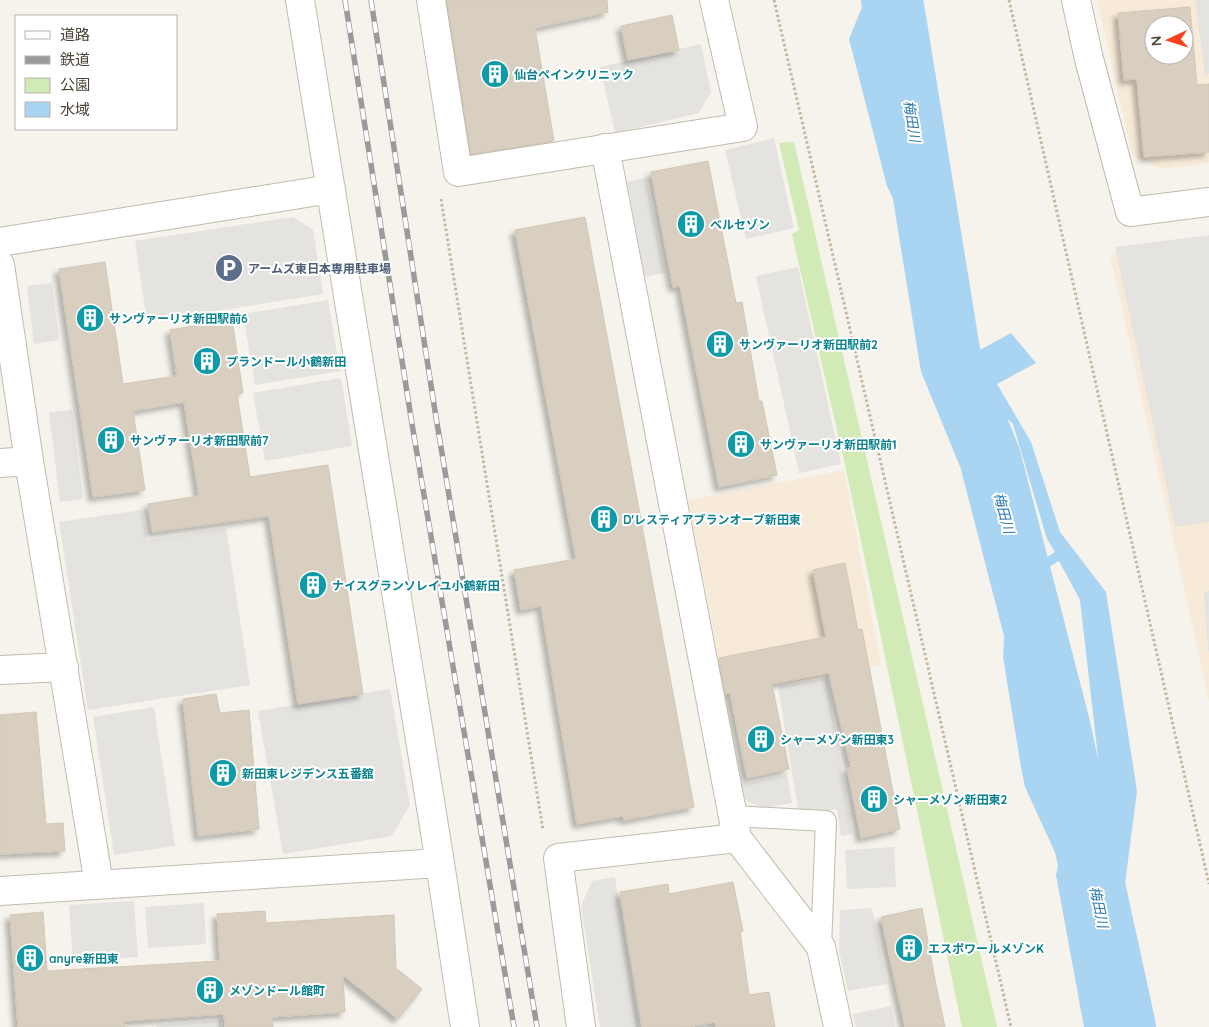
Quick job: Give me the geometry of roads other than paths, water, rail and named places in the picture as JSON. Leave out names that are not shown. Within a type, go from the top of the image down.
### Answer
[{"type":"street","points":[[300,0],[465,1027]]},
{"type":"street","points":[[431,0],[458,172],[743,127],[714,0]]},
{"type":"street","points":[[1076,0],[1089,59],[1130,212],[1209,202]]},
{"type":"street","points":[[605,148],[735,827],[821,947],[838,1027]]},
{"type":"street","points":[[0,242],[331,189]]},
{"type":"street","points":[[0,265],[29,461],[100,884]]},
{"type":"street","points":[[0,463],[29,461]]},
{"type":"street","points":[[0,670],[64,667]]},
{"type":"street","points":[[581,1027],[558,858],[735,827]]},
{"type":"street","points":[[0,892],[440,863]]},
{"type":"lane","points":[[735,827],[826,822],[821,947]]},
{"type":"water","points":[[865,0],[901,0],[893,112],[927,225],[958,262],[976,352],[1011,333],[1036,363],[997,384],[1031,442],[1060,532],[1106,592],[1137,791],[1123,899],[1125,1027],[1084,1027],[1056,875],[1059,861],[1025,787],[1003,657],[1007,582],[1055,552],[1047,539],[1013,424],[976,389],[931,279],[887,186],[849,39]],"holes":[[[1059,561],[1080,600],[1099,766],[1075,787],[1023,693],[1017,585]]]},
{"type":"waterway","name":"梅田川","points":[[892,0],[951,363],[990,458],[1059,725],[1125,1027]]},
{"type":"railway","points":[[345,0],[412,424],[514,1027]]},
{"type":"railway","points":[[371,0],[435,411],[537,1027]]},
{"type":"place","name":"仙台ペインクリニック","points":[[495,74]]},
{"type":"place","name":"ベルセゾン","points":[[691,224]]},
{"type":"place","name":"アームズ東日本専用駐車場","points":[[229,268]]},
{"type":"place","name":"サンヴァーリオ新田駅前6","points":[[90,318]]},
{"type":"place","name":"サンヴァーリオ新田駅前2","points":[[720,344]]},
{"type":"place","name":"プランドール小鶴新田","points":[[207,361]]},
{"type":"place","name":"サンヴァーリオ新田駅前7","points":[[111,440]]},
{"type":"place","name":"サンヴァーリオ新田駅前1","points":[[741,444]]},
{"type":"place","name":"D'レスティアブランオーブ新田東","points":[[604,519]]},
{"type":"place","name":"ナイスグランソレイユ小鶴新田","points":[[313,585]]},
{"type":"place","name":"シャーメゾン新田東3","points":[[761,739]]},
{"type":"place","name":"新田東レジデンス五番舘","points":[[223,773]]},
{"type":"place","name":"シャーメゾン新田東2","points":[[874,799]]},
{"type":"place","name":"エスポワールメゾンK","points":[[909,948]]},
{"type":"place","name":"anyre新田東","points":[[30,958]]},
{"type":"place","name":"メゾンドール館町","points":[[210,990]]}]
